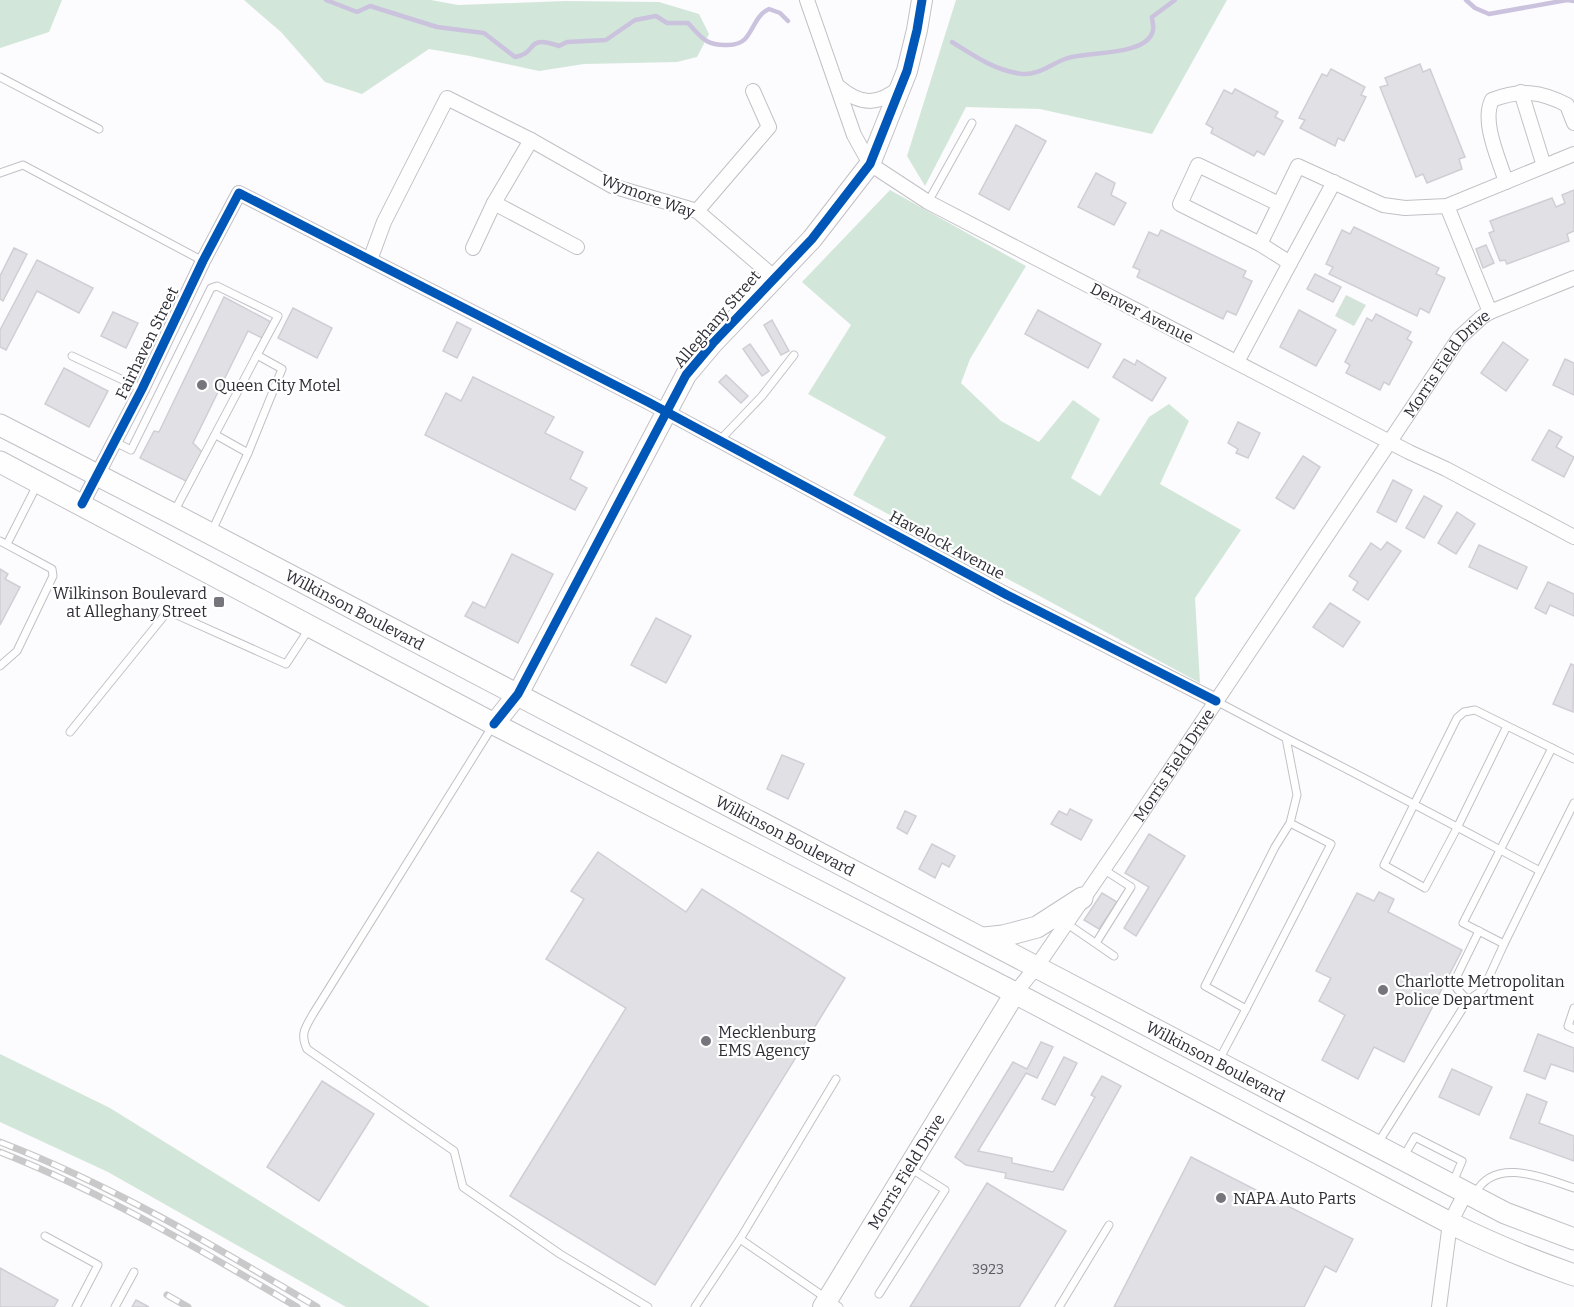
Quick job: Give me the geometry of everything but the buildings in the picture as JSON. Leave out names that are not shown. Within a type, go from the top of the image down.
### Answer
[{"type":"main road","name":"Wilkinson Boulevard","points":[[0,425],[1464,1191],[1526,1221],[1574,1239]]},
{"type":"main road","name":"Wilkinson Boulevard","points":[[0,462],[494,724],[1015,993],[1450,1222],[1491,1243],[1574,1275]]},
{"type":"main road","points":[[984,938],[1003,936],[1036,927],[1082,898]]},
{"type":"street","name":"Denver Avenue","points":[[807,0],[854,135],[870,164],[928,202],[1574,537]]},
{"type":"street","name":"Alleghany Street","points":[[494,724],[518,694],[686,375],[774,277],[812,239],[870,164],[902,85],[917,30],[922,0]]},
{"type":"street","points":[[839,87],[848,95],[860,100],[878,101],[889,97],[902,85]]},
{"type":"street","points":[[697,211],[769,128],[753,91]]},
{"type":"street","points":[[1506,182],[1488,123],[1488,108],[1492,100],[1506,94],[1521,92],[1552,97],[1567,105],[1574,123]]},
{"type":"street","points":[[1521,92],[1544,166]]},
{"type":"street","name":"Wymore Way","points":[[370,260],[384,222],[447,98],[531,140],[612,186],[697,211],[774,277]]},
{"type":"street","points":[[473,248],[494,202],[531,140]]},
{"type":"street","points":[[1260,244],[1298,166],[1383,205],[1405,208],[1447,206],[1574,154]]},
{"type":"street","points":[[1279,204],[1198,165],[1180,204],[1260,244],[1290,263]]},
{"type":"street","points":[[1237,362],[1334,182]]},
{"type":"street","name":"Havelock Avenue","points":[[239,194],[666,413],[1007,595],[1216,701]]},
{"type":"street","name":"Fairhaven Street","points":[[82,504],[142,389],[203,261],[239,194]]},
{"type":"street","points":[[494,202],[577,246]]},
{"type":"street","points":[[1447,206],[1490,312]]},
{"type":"street","name":"Morris Field Drive","points":[[830,1304],[1015,993],[1037,966],[1459,338],[1475,322],[1490,312],[1574,278]]},
{"type":"street","points":[[1440,1307],[1450,1222],[1464,1191]]},
{"type":"lane","points":[[0,77],[99,129]]},
{"type":"lane","points":[[928,202],[972,123]]},
{"type":"lane","points":[[0,173],[23,165],[203,261]]},
{"type":"lane","points":[[115,442],[131,450],[211,288],[217,286],[278,316],[173,514]]},
{"type":"lane","points":[[211,534],[248,453],[282,369],[257,355]]},
{"type":"lane","points":[[719,441],[762,396],[794,355]]},
{"type":"lane","points":[[72,356],[142,389]]},
{"type":"lane","points":[[216,435],[248,453]]},
{"type":"lane","points":[[0,666],[17,651],[54,576],[52,569],[3,543],[38,482]]},
{"type":"lane","points":[[70,732],[168,611],[286,664],[310,627]]},
{"type":"lane","points":[[1216,701],[1540,871]]},
{"type":"lane","points":[[1507,726],[1458,828],[1425,888],[1384,865],[1458,718],[1464,712],[1475,710],[1574,759]]},
{"type":"lane","points":[[494,724],[313,1014],[305,1029],[303,1040],[307,1049],[454,1151],[463,1187],[560,1254],[648,1307]]},
{"type":"lane","points":[[1246,1009],[1205,986],[1275,847],[1290,823],[1297,795],[1286,738]]},
{"type":"lane","points":[[1504,944],[1463,923],[1552,748]]},
{"type":"lane","points":[[1377,1144],[1467,1000],[1483,990],[1574,803]]},
{"type":"lane","points":[[1218,1062],[1330,844],[1290,823]]},
{"type":"lane","points":[[1096,943],[1131,887],[1103,868]]},
{"type":"lane","points":[[1066,923],[1114,956]]},
{"type":"lane","points":[[1467,1000],[1457,989],[1456,978],[1479,931]]},
{"type":"lane","points":[[1574,1008],[1568,1026],[1574,1029]]},
{"type":"lane","points":[[695,1307],[740,1239],[836,1079]]},
{"type":"lane","points":[[879,1294],[945,1190],[910,1168]]},
{"type":"lane","points":[[1464,1191],[1490,1177],[1511,1172],[1531,1174],[1574,1188]]},
{"type":"lane","points":[[1059,1307],[1109,1225]]},
{"type":"lane","points":[[45,1236],[98,1265],[76,1307]]},
{"type":"lane","points":[[740,1239],[830,1304]]},
{"type":"lane","points":[[115,1307],[134,1272]]},
{"type":"shaded area","points":[[1346,295],[1366,305],[1354,326],[1335,316]]},
{"type":"green space","points":[[0,0],[62,0],[49,32],[0,48]]},
{"type":"green space","points":[[244,0],[431,0],[458,5],[565,1],[659,2],[699,14],[709,34],[697,57],[677,62],[584,64],[539,71],[429,49],[362,94],[325,82],[281,32]]},
{"type":"green space","points":[[956,0],[1227,0],[1152,134],[1040,109],[966,107],[925,186],[907,156]]},
{"type":"green space","points":[[890,190],[1026,266],[970,359],[961,383],[1001,421],[1039,442],[1073,400],[1100,419],[1071,478],[1100,496],[1149,417],[1169,404],[1189,421],[1160,484],[1241,530],[1195,598],[1200,683],[853,495],[886,437],[808,394],[851,325],[802,282]]},
{"type":"green space","points":[[0,1054],[110,1108],[430,1307],[346,1307],[108,1172],[0,1122]]},
{"type":"waterway","points":[[326,0],[357,12],[370,6],[437,27],[484,33],[515,57],[541,42],[559,46],[567,42],[606,40],[635,20],[656,16],[667,23],[688,23],[705,40],[721,45],[743,41],[761,15],[769,9],[780,13],[788,21]]},
{"type":"waterway","points":[[952,42],[985,62],[1003,69],[1022,74],[1034,73],[1065,59],[1115,52],[1140,45],[1149,39],[1153,30],[1152,17],[1175,0]]},
{"type":"waterway","points":[[1466,0],[1475,8],[1489,14],[1567,0],[1574,1]]},
{"type":"railway","points":[[0,1142],[122,1197],[201,1239],[317,1307]]},
{"type":"railway","points":[[0,1152],[114,1204],[297,1307]]},
{"type":"railway","points":[[167,1295],[188,1307]]},
{"type":"cycle path","points":[[494,724],[518,694],[686,375],[713,343],[812,239],[870,164],[907,71],[922,0]]},
{"type":"cycle path","points":[[82,504],[239,193],[648,402],[1007,595],[1216,701]]},
{"type":"place","name":"Queen City Motel","points":[[202,385]]},
{"type":"place","name":"Wilkinson Boulevard at Alleghany Street","points":[[219,602]]},
{"type":"place","name":"Charlotte Metropolitan Police Department","points":[[1383,990]]},
{"type":"place","name":"Mecklenburg EMS Agency","points":[[706,1041]]},
{"type":"place","name":"NAPA Auto Parts","points":[[1221,1198]]}]
